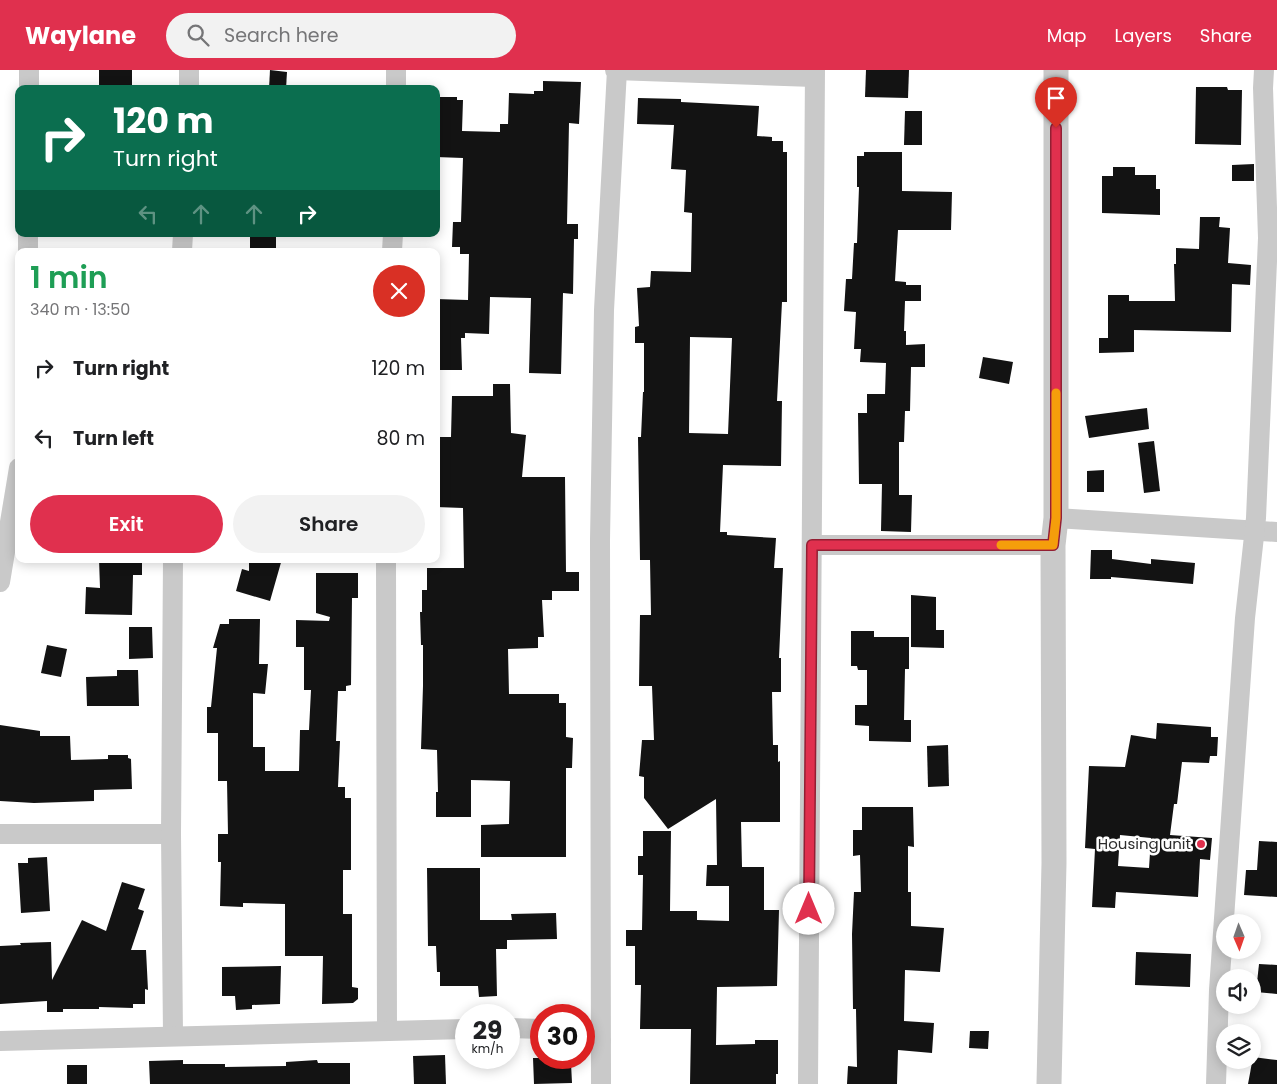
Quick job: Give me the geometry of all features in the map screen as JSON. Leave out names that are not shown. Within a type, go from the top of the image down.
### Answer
[{"type":"street","points":[[29,70],[29,85]]},
{"type":"street","points":[[189,70],[189,85]]},
{"type":"street","points":[[396,70],[396,85]]},
{"type":"street","points":[[593,1004],[604,310],[616,70],[815,74],[808,1084]]},
{"type":"street","points":[[1049,1084],[1054,863],[1053,545],[1056,518],[1056,70]]},
{"type":"street","points":[[1216,1084],[1219,990],[1245,628],[1256,530],[1268,238],[1264,70]]},
{"type":"street","points":[[0,582],[15,492]]},
{"type":"street","points":[[1056,518],[1277,532]]},
{"type":"street","points":[[812,545],[1053,545]]},
{"type":"street","points":[[173,563],[171,834],[173,1035]]},
{"type":"street","points":[[386,563],[387,1030]]},
{"type":"street","points":[[0,834],[171,834]]},
{"type":"street","points":[[0,1041],[455,1029]]},
{"type":"street","points":[[595,1050],[601,1084]]},
{"type":"building","points":[[99,70],[132,70],[132,85],[99,85]]},
{"type":"building","points":[[270,70],[287,72],[286,85],[269,85]]},
{"type":"building","points":[[866,70],[909,70],[908,98],[865,97]]},
{"type":"building","points":[[543,81],[581,82],[579,124],[569,123],[567,224],[578,224],[578,239],[574,239],[573,294],[563,293],[561,374],[529,373],[531,298],[490,297],[489,334],[465,333],[465,338],[461,338],[462,370],[440,370],[440,299],[468,300],[469,254],[460,254],[460,247],[452,247],[453,222],[461,222],[463,158],[440,157],[440,97],[457,97],[457,100],[463,100],[462,131],[500,132],[500,124],[508,124],[509,93],[534,94],[534,91],[543,91]]},
{"type":"building","points":[[1196,87],[1227,87],[1228,90],[1242,90],[1241,145],[1195,144]]},
{"type":"building","points":[[638,98],[681,99],[681,102],[759,106],[757,136],[772,137],[772,141],[783,141],[783,152],[787,152],[787,302],[782,302],[777,401],[782,401],[781,466],[723,465],[720,532],[727,532],[727,535],[776,538],[774,568],[783,568],[779,658],[781,658],[781,692],[772,692],[773,745],[778,745],[778,762],[780,761],[780,822],[741,822],[742,867],[764,867],[764,910],[779,910],[777,986],[717,987],[716,1045],[755,1044],[755,1040],[778,1040],[778,1074],[776,1074],[776,1084],[690,1084],[691,1029],[640,1029],[641,985],[635,985],[635,946],[626,946],[626,930],[642,930],[643,875],[638,875],[638,856],[643,856],[643,831],[671,831],[670,911],[697,911],[697,920],[729,921],[729,886],[706,886],[707,865],[717,865],[716,799],[668,829],[644,798],[644,777],[639,776],[642,740],[654,740],[652,686],[639,686],[640,615],[651,615],[650,560],[640,560],[638,437],[641,437],[644,392],[644,343],[635,343],[635,327],[639,326],[637,288],[650,287],[651,271],[691,272],[692,213],[684,212],[686,170],[671,169],[674,125],[637,124]],"holes":[[[690,337],[732,338],[728,434],[689,433]]]},
{"type":"building","points":[[905,111],[922,111],[922,145],[904,145]]},
{"type":"building","points":[[864,152],[902,152],[902,191],[952,192],[951,230],[898,230],[895,281],[906,282],[906,285],[921,285],[921,301],[905,301],[904,331],[906,331],[906,345],[925,344],[925,367],[911,367],[910,411],[905,411],[904,442],[899,442],[899,495],[912,495],[911,532],[881,531],[882,484],[859,484],[858,413],[867,413],[867,394],[885,394],[886,363],[860,362],[861,349],[854,349],[856,312],[844,311],[846,279],[852,279],[854,243],[857,243],[859,187],[857,187],[857,156],[864,156]]},
{"type":"building","points":[[1254,164],[1254,181],[1232,181],[1232,165]]},
{"type":"building","points":[[1113,167],[1135,167],[1135,175],[1156,175],[1156,189],[1160,189],[1160,215],[1102,213],[1102,176],[1113,176]]},
{"type":"building","points":[[1200,217],[1220,217],[1219,227],[1230,228],[1228,263],[1251,265],[1250,285],[1232,284],[1231,332],[1134,330],[1134,352],[1099,353],[1099,338],[1108,338],[1108,295],[1129,295],[1129,301],[1175,301],[1174,264],[1176,264],[1176,248],[1199,249]]},
{"type":"building","points":[[250,237],[276,237],[276,248],[250,248]]},
{"type":"building","points":[[983,357],[1013,362],[1009,384],[979,378]]},
{"type":"building","points":[[493,384],[510,384],[511,433],[526,435],[522,477],[565,477],[566,572],[579,572],[579,591],[552,591],[552,600],[542,600],[544,637],[538,637],[538,648],[508,649],[509,694],[559,694],[559,703],[566,703],[566,737],[573,738],[572,768],[566,768],[566,857],[481,857],[481,825],[509,824],[510,781],[471,780],[471,817],[436,817],[436,792],[438,792],[437,750],[421,749],[423,645],[421,645],[420,612],[422,612],[422,590],[427,590],[427,568],[464,568],[463,508],[440,507],[440,437],[451,437],[452,396],[493,396]]},
{"type":"building","points":[[1147,408],[1149,429],[1089,438],[1085,416]]},
{"type":"building","points":[[1154,441],[1160,491],[1144,493],[1138,443]]},
{"type":"building","points":[[1104,470],[1104,492],[1087,492],[1087,471]]},
{"type":"building","points":[[1091,550],[1112,550],[1112,559],[1151,564],[1151,559],[1195,563],[1193,584],[1111,577],[1111,579],[1090,579]]},
{"type":"building","points":[[99,563],[142,563],[142,575],[133,575],[132,615],[85,614],[86,587],[100,588]]},
{"type":"building","points":[[249,563],[281,563],[270,601],[236,591],[242,569],[249,571]]},
{"type":"building","points":[[316,573],[358,573],[358,598],[352,598],[351,685],[346,686],[346,691],[338,691],[336,741],[340,741],[338,787],[345,787],[345,798],[351,798],[351,870],[343,870],[343,914],[352,914],[352,987],[358,988],[358,999],[353,1003],[322,1004],[323,956],[285,956],[285,904],[243,903],[243,907],[220,906],[221,862],[218,862],[218,834],[228,834],[227,781],[218,781],[218,733],[207,733],[207,707],[211,707],[217,648],[213,648],[220,624],[229,624],[229,619],[260,619],[259,664],[268,664],[265,694],[253,693],[253,747],[265,747],[265,771],[299,771],[300,730],[309,730],[311,690],[304,690],[304,647],[296,647],[296,620],[329,621],[330,617],[316,613]]},
{"type":"building","points":[[911,595],[936,597],[936,630],[944,630],[944,648],[911,647]]},
{"type":"building","points":[[129,627],[152,627],[153,658],[129,659]]},
{"type":"building","points":[[851,631],[874,631],[874,637],[909,637],[909,669],[905,669],[904,720],[911,720],[911,742],[869,741],[869,726],[855,725],[855,705],[867,705],[867,670],[858,670],[857,666],[851,666]]},
{"type":"building","points":[[47,645],[67,649],[61,677],[41,673]]},
{"type":"building","points":[[117,670],[138,670],[139,706],[87,706],[86,677],[117,676]]},
{"type":"building","points":[[1157,723],[1211,727],[1211,737],[1218,737],[1217,756],[1210,756],[1209,763],[1182,762],[1177,804],[1174,804],[1170,835],[1212,838],[1210,860],[1200,859],[1198,897],[1116,892],[1115,908],[1092,907],[1095,849],[1085,848],[1089,766],[1125,767],[1131,735],[1156,739]],"holes":[[[1120,835],[1151,838],[1149,868],[1118,866]]]},
{"type":"building","points":[[0,725],[40,731],[40,736],[70,736],[71,760],[108,759],[108,755],[128,755],[128,758],[131,759],[132,789],[94,790],[94,801],[34,803],[0,801]]},
{"type":"building","points":[[948,745],[949,786],[928,787],[927,746]]},
{"type":"building","points":[[862,807],[913,807],[914,847],[908,846],[908,892],[911,892],[911,926],[944,928],[940,972],[905,970],[904,1021],[934,1023],[932,1053],[898,1050],[897,1084],[847,1084],[848,1066],[857,1067],[856,1009],[853,1009],[852,934],[854,892],[861,892],[860,855],[853,856],[853,830],[862,830]]},
{"type":"building","points":[[1259,841],[1277,842],[1277,897],[1244,895],[1246,870],[1257,870]]},
{"type":"building","points":[[47,857],[50,911],[21,913],[18,863],[28,863],[28,858]]},
{"type":"building","points":[[427,868],[480,868],[480,920],[512,920],[511,914],[556,913],[557,939],[507,940],[507,949],[496,949],[497,996],[479,997],[478,986],[440,986],[440,972],[437,972],[436,946],[428,946]]},
{"type":"building","points":[[122,882],[145,889],[138,909],[144,911],[131,950],[146,950],[148,990],[145,989],[145,1004],[133,1004],[133,1008],[99,1007],[99,1009],[63,1009],[63,1012],[47,1012],[47,1001],[0,1004],[0,946],[51,942],[52,980],[82,920],[106,931]]},
{"type":"building","points":[[1136,952],[1191,954],[1190,987],[1135,985]]},
{"type":"building","points":[[1259,964],[1277,965],[1277,994],[1261,992],[1261,969],[1258,969]]},
{"type":"building","points":[[281,966],[280,1004],[252,1005],[252,1009],[236,1010],[235,996],[222,996],[222,967]]},
{"type":"building","points":[[970,1031],[989,1031],[988,1049],[969,1048]]},
{"type":"building","points":[[445,1055],[446,1084],[414,1084],[413,1056]]},
{"type":"building","points":[[1261,1058],[1277,1060],[1277,1084],[1248,1084],[1251,1069],[1261,1069]]},
{"type":"building","points":[[183,1060],[183,1064],[225,1064],[225,1067],[286,1066],[286,1062],[317,1060],[318,1063],[350,1063],[350,1084],[150,1084],[149,1061]]},
{"type":"building","points":[[67,1065],[87,1065],[87,1084],[67,1084]]},
{"type":"building","points":[[533,1069],[571,1069],[572,1083],[534,1084]]},
{"type":"slow traffic","points":[[1001,545],[1053,545],[1056,518],[1056,393]]},
{"type":"place","name":"Housing unit","points":[[1201,844]]},
{"type":"route","points":[[809,909],[812,545],[1053,545],[1056,518],[1056,128]]}]
